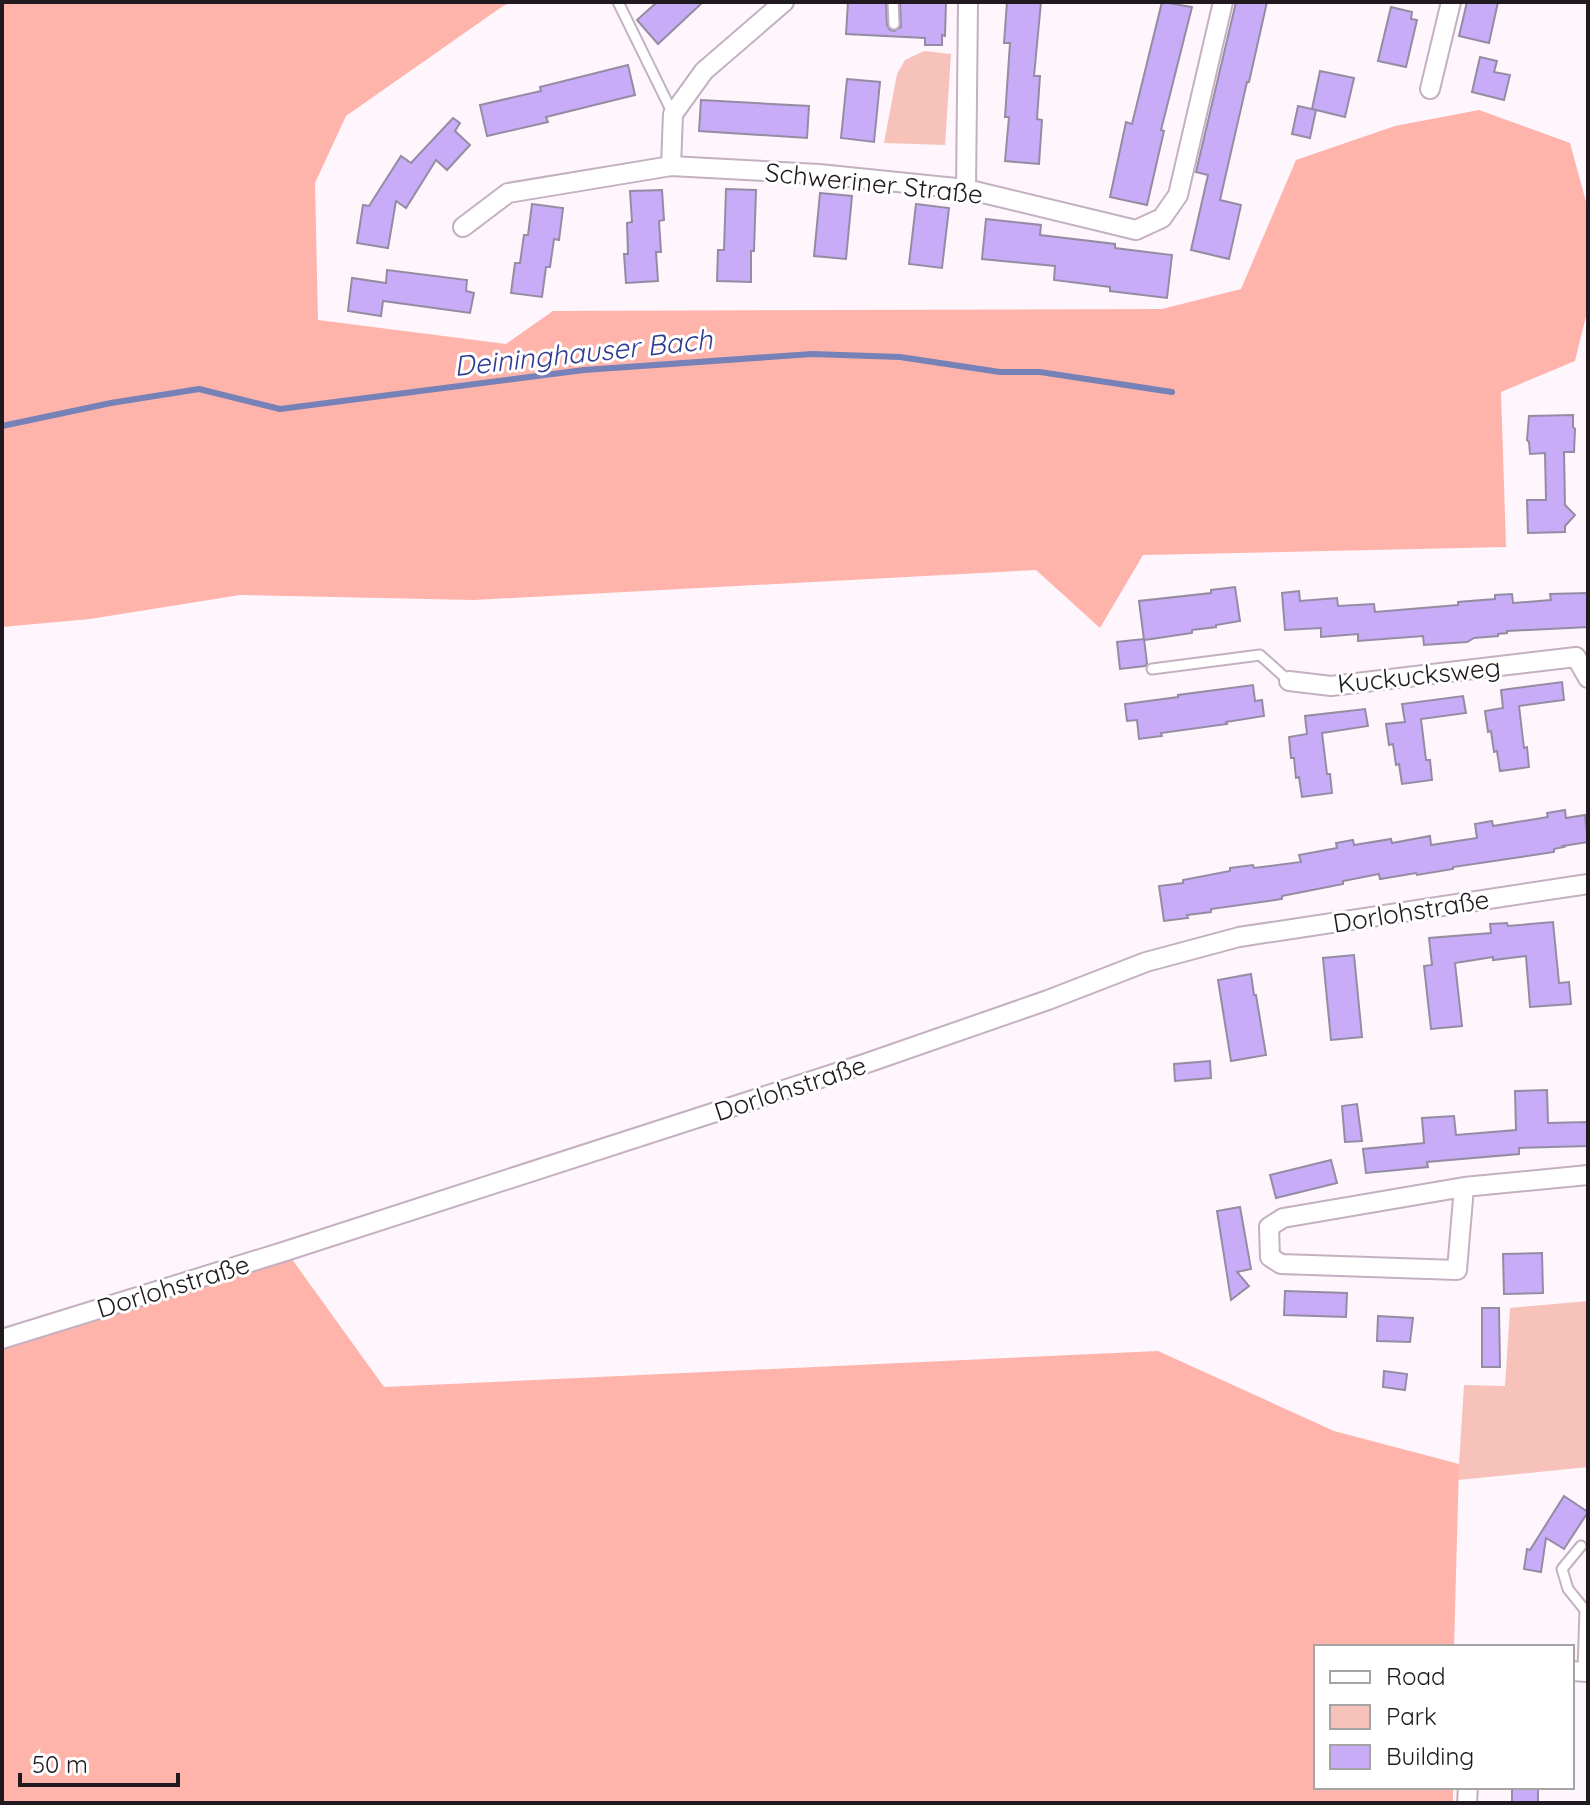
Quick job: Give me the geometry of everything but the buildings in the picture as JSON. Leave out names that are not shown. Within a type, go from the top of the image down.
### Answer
[{"type":"street","points":[[671,166],[673,114],[704,71],[784,2]]},
{"type":"street","points":[[966,189],[968,2]]},
{"type":"street","name":"Schweriner Straße","points":[[463,227],[508,193],[671,166],[819,174],[966,189],[1136,230],[1162,218],[1178,195],[1223,2]]},
{"type":"street","points":[[1430,89],[1451,2]]},
{"type":"street","name":"Kuckucksweg","points":[[1289,681],[1331,686],[1576,657],[1586,671]]},
{"type":"street","name":"Dorlohstraße","points":[[2,1339],[864,1064],[1048,1000],[1146,962],[1239,937],[1588,884]]},
{"type":"street","points":[[1464,1187],[1457,1270],[1281,1264],[1270,1257],[1269,1227],[1283,1218],[1464,1187],[1588,1175]]},
{"type":"lane","points":[[618,2],[673,114]]},
{"type":"lane","points":[[893,2],[894,24]]},
{"type":"lane","name":"Kuckucksweg","points":[[1152,669],[1260,655],[1289,681]]},
{"type":"lane","points":[[1581,1546],[1562,1569],[1568,1589],[1585,1610],[1581,1672]]},
{"type":"green space","points":[[924,51],[951,54],[945,145],[884,143],[897,74],[905,60]]},
{"type":"green space","points":[[1588,1301],[1588,1467],[1458,1480],[1464,1385],[1505,1386],[1510,1308]]},
{"type":"shaded area","points":[[2,2],[512,2],[346,116],[315,183],[318,320],[506,344],[553,311],[1162,309],[1241,289],[1296,160],[1395,126],[1479,110],[1570,143],[1588,209],[1588,308],[1575,361],[1501,392],[1506,547],[1143,555],[1100,628],[1036,570],[474,600],[240,595],[90,619],[2,627]]},
{"type":"shaded area","points":[[286,1251],[384,1387],[1158,1351],[1334,1431],[1459,1464],[1454,1645],[1314,1645],[1314,1789],[1453,1789],[1453,1803],[2,1803],[2,1339]]},
{"type":"waterway","name":"Deininghauser Bach","points":[[2,426],[111,403],[199,389],[280,409],[584,370],[812,354],[900,357],[1000,372],[1040,372],[1172,392]]}]
